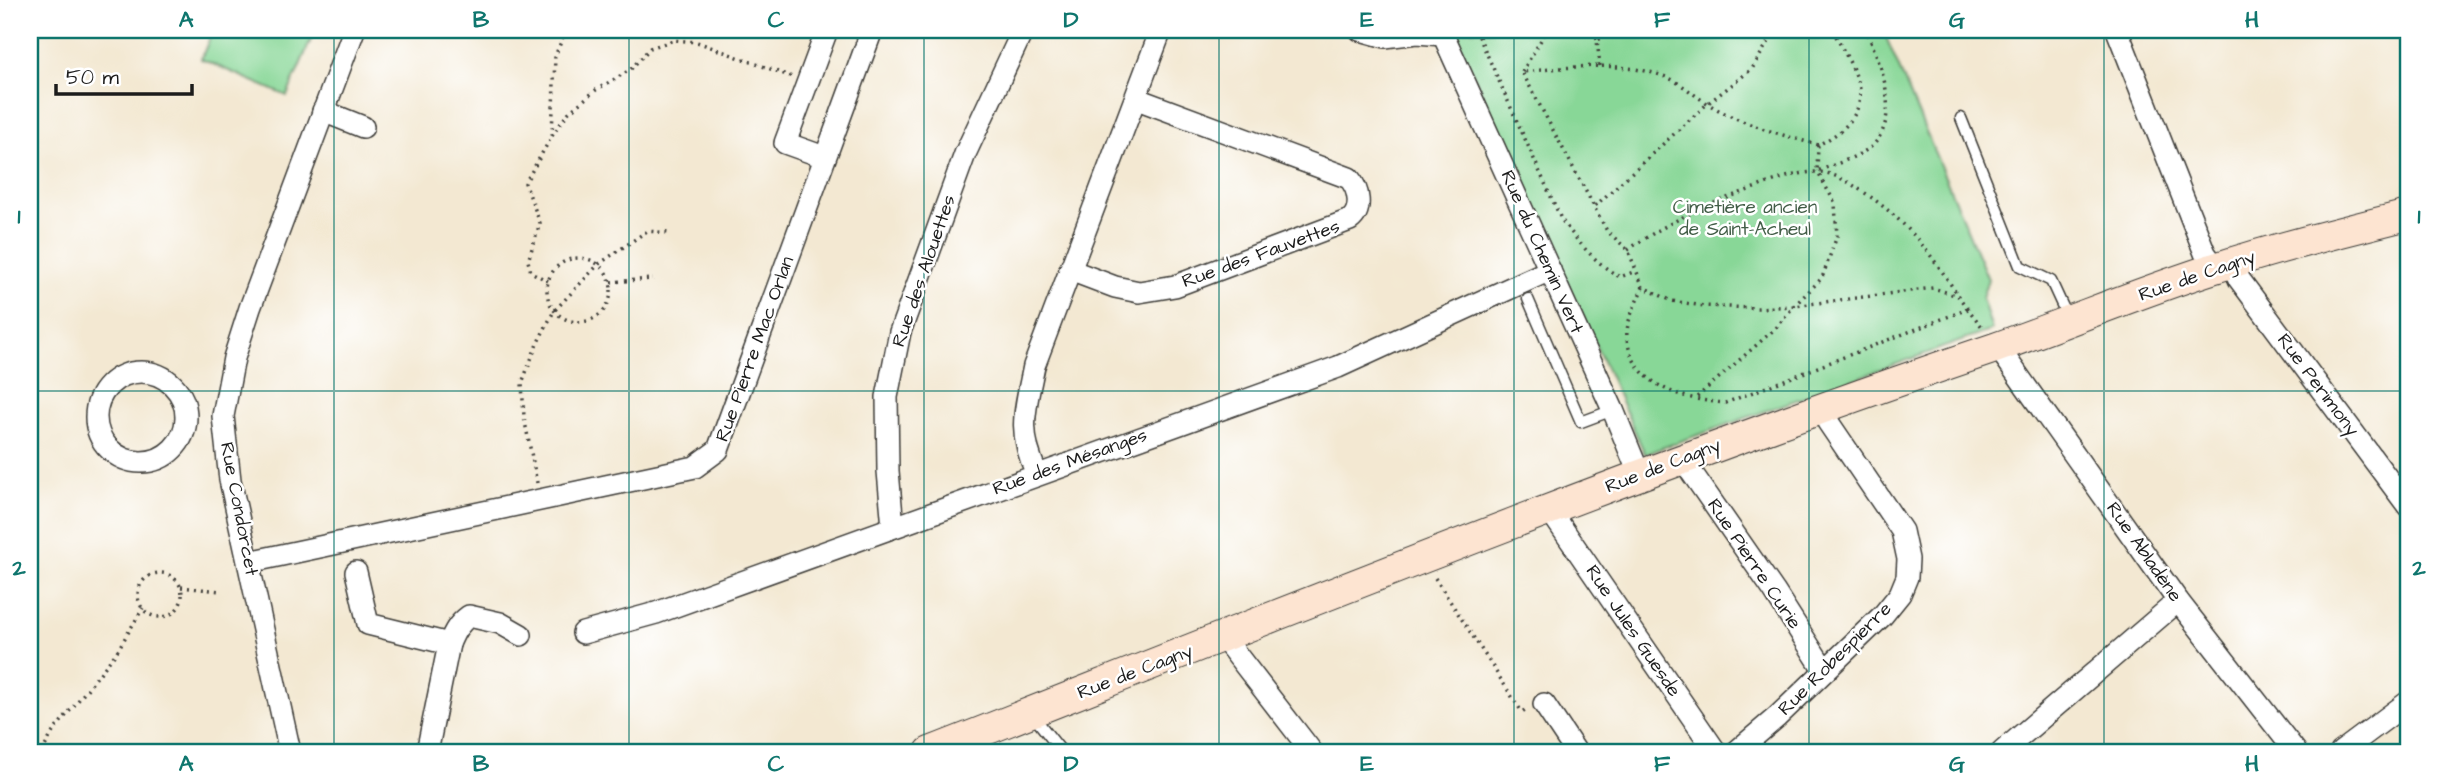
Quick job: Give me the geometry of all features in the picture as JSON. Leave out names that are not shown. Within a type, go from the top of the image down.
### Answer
[{"type":"main road","name":"Rue de Cagny","points":[[930,752],[1686,457],[2224,265],[2282,246],[2408,215]]},
{"type":"street","name":"Rue Condorcet","points":[[290,752],[230,480],[223,416],[238,346],[354,30]]},
{"type":"street","points":[[824,157],[785,142],[827,30]]},
{"type":"street","name":"Rue Pierre Mac Orlan","points":[[249,562],[695,467],[718,450],[872,30]]},
{"type":"street","name":"Rue des Alouettes","points":[[893,527],[888,471],[887,397],[900,332],[965,154],[1023,30]]},
{"type":"street","points":[[1037,474],[1027,452],[1024,418],[1034,366],[1161,30]]},
{"type":"street","points":[[1360,30],[1385,37],[1442,32]]},
{"type":"street","name":"Rue Perimony","points":[[2117,30],[2205,253],[2239,279],[2408,506]]},
{"type":"street","name":"Rue du Chemin Vert","points":[[1442,32],[1613,410],[1640,476]]},
{"type":"street","name":"Rue des Fauvettes","points":[[1070,270],[1115,287],[1139,292],[1163,288],[1355,216],[1357,195],[1355,185],[1349,178],[1137,99]]},
{"type":"street","points":[[324,111],[363,127]]},
{"type":"street","name":"Rue des Mésanges","points":[[583,633],[656,613],[1338,367],[1550,270]]},
{"type":"street","name":"Rue Abladène","points":[[1998,347],[2178,601],[2296,752]]},
{"type":"street","points":[[129,373],[155,374],[167,380],[177,389],[186,413],[182,435],[176,445],[158,458],[147,461],[125,459],[115,453],[101,436],[97,425],[100,399],[117,379],[129,373]]},
{"type":"street","name":"Rue Robespierre","points":[[1736,752],[1777,717],[1883,615],[1900,594],[1908,577],[1908,559],[1902,531],[1828,422],[1822,408]]},
{"type":"street","points":[[186,413],[223,416]]},
{"type":"street","name":"Rue Pierre Curie","points":[[1686,457],[1692,473],[1774,591],[1825,671]]},
{"type":"street","name":"Rue Jules Guesde","points":[[1549,509],[1716,752]]},
{"type":"street","points":[[356,572],[368,624],[449,644]]},
{"type":"street","points":[[2002,752],[2178,601]]},
{"type":"street","points":[[427,752],[449,644],[461,621],[469,616],[500,623],[521,635]]},
{"type":"street","points":[[1223,637],[1312,752]]},
{"type":"street","points":[[2341,752],[2408,702]]},
{"type":"street","points":[[1538,712],[1576,752]]},
{"type":"lane","points":[[1961,118],[2020,266],[2051,281],[2069,321]]},
{"type":"lane","points":[[1528,299],[1581,422],[1613,410]]},
{"type":"lane","points":[[1031,713],[1062,752]]},
{"type":"path","points":[[552,136],[555,56],[566,30]]},
{"type":"path","points":[[1476,30],[1561,219],[1577,242],[1604,268],[1620,276],[1636,271]]},
{"type":"path","points":[[1522,72],[1547,30]]},
{"type":"path","points":[[1596,30],[1600,66]]},
{"type":"path","points":[[1597,40],[1622,30]]},
{"type":"path","points":[[1595,206],[1707,104],[1752,69],[1772,30]]},
{"type":"path","points":[[1522,72],[1613,65],[1665,77],[1692,91],[1707,104],[1780,135],[1818,145],[1838,135],[1855,115],[1861,90],[1833,30]]},
{"type":"path","points":[[1628,250],[1686,213],[1777,180],[1817,171],[1875,144],[1887,122],[1886,92],[1875,51],[1866,30]]},
{"type":"path","points":[[548,281],[531,272],[528,261],[540,223],[525,183],[568,113],[596,90],[630,69],[650,48],[674,40],[697,42],[807,83]]},
{"type":"path","points":[[1522,72],[1607,231],[1628,250],[1643,287],[1672,301],[1704,306],[1758,308],[1794,306],[1933,288],[1958,296]]},
{"type":"path","points":[[1697,397],[1776,328],[1822,278],[1837,236],[1835,203],[1817,171],[1818,145]]},
{"type":"path","points":[[1817,171],[1843,179],[1899,217],[1934,257],[1958,296],[1998,347]]},
{"type":"path","points":[[540,500],[524,417],[522,383],[537,344],[554,311],[599,264],[647,231],[669,233]]},
{"type":"path","points":[[569,259],[590,259],[599,264],[611,282],[611,293],[603,312],[594,319],[573,322],[562,318],[548,302],[548,281],[559,263],[569,259]]},
{"type":"path","points":[[611,282],[653,279]]},
{"type":"path","points":[[1643,287],[1631,316],[1627,338],[1635,360],[1661,388],[1682,397],[1725,402],[1968,309]]},
{"type":"path","points":[[1423,559],[1522,712],[1526,709],[1538,712]]},
{"type":"path","points":[[157,573],[172,576],[181,587],[182,601],[168,616],[154,616],[143,608],[138,594],[150,575],[157,573]]},
{"type":"path","points":[[181,587],[219,591]]},
{"type":"path","points":[[42,752],[53,733],[116,653],[143,608]]},
{"type":"green space","points":[[213,30],[315,30],[287,96],[201,59]]},
{"type":"green space","name":"Cimetière ancien de Saint-Acheul","points":[[1453,30],[1883,30],[1988,279],[1982,298],[1992,330],[1645,454]]}]
